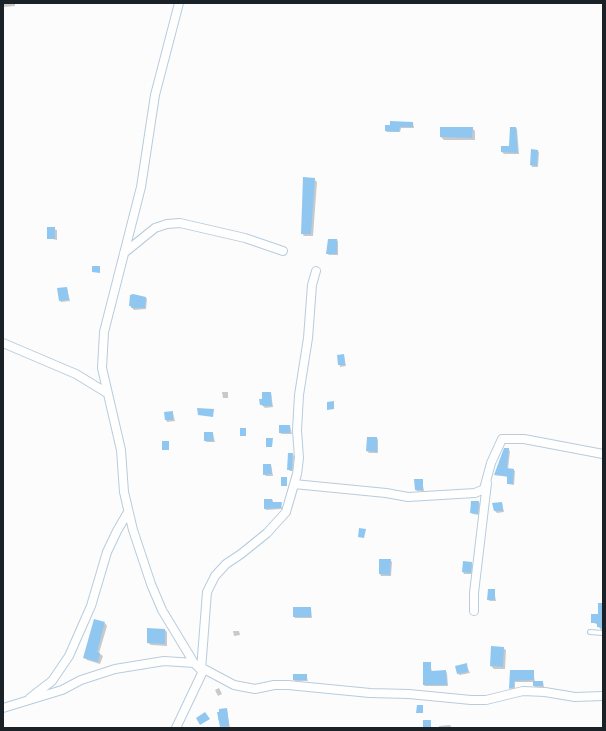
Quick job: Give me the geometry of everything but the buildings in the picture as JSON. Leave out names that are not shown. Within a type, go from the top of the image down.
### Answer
[{"type":"street","points":[[177,5],[155,95],[145,168],[104,332],[102,368],[121,450],[124,492],[128,512],[151,584],[162,610],[194,663],[202,669],[234,685],[255,689],[281,685],[471,700],[486,700],[523,691],[545,692],[575,697],[603,696]]},
{"type":"street","points":[[124,253],[155,228],[167,224],[180,223],[245,238],[283,251]]},
{"type":"street","points":[[176,728],[202,669],[207,592],[215,576],[226,564],[252,545],[286,512],[294,484],[299,458],[297,430],[299,395],[308,338],[312,284],[316,270]]},
{"type":"street","points":[[3,343],[76,374],[107,393]]},
{"type":"street","points":[[474,611],[474,593],[488,479],[491,463],[502,439],[539,441],[603,454]]},
{"type":"street","points":[[294,484],[386,493],[408,497],[475,493],[484,489],[488,479]]},
{"type":"street","points":[[28,700],[52,681],[69,656],[90,606],[107,552],[117,530],[128,512]]},
{"type":"street","points":[[3,708],[62,690],[81,680],[115,669],[164,661],[194,663]]},
{"type":"lane","points":[[590,632],[603,633]]}]
